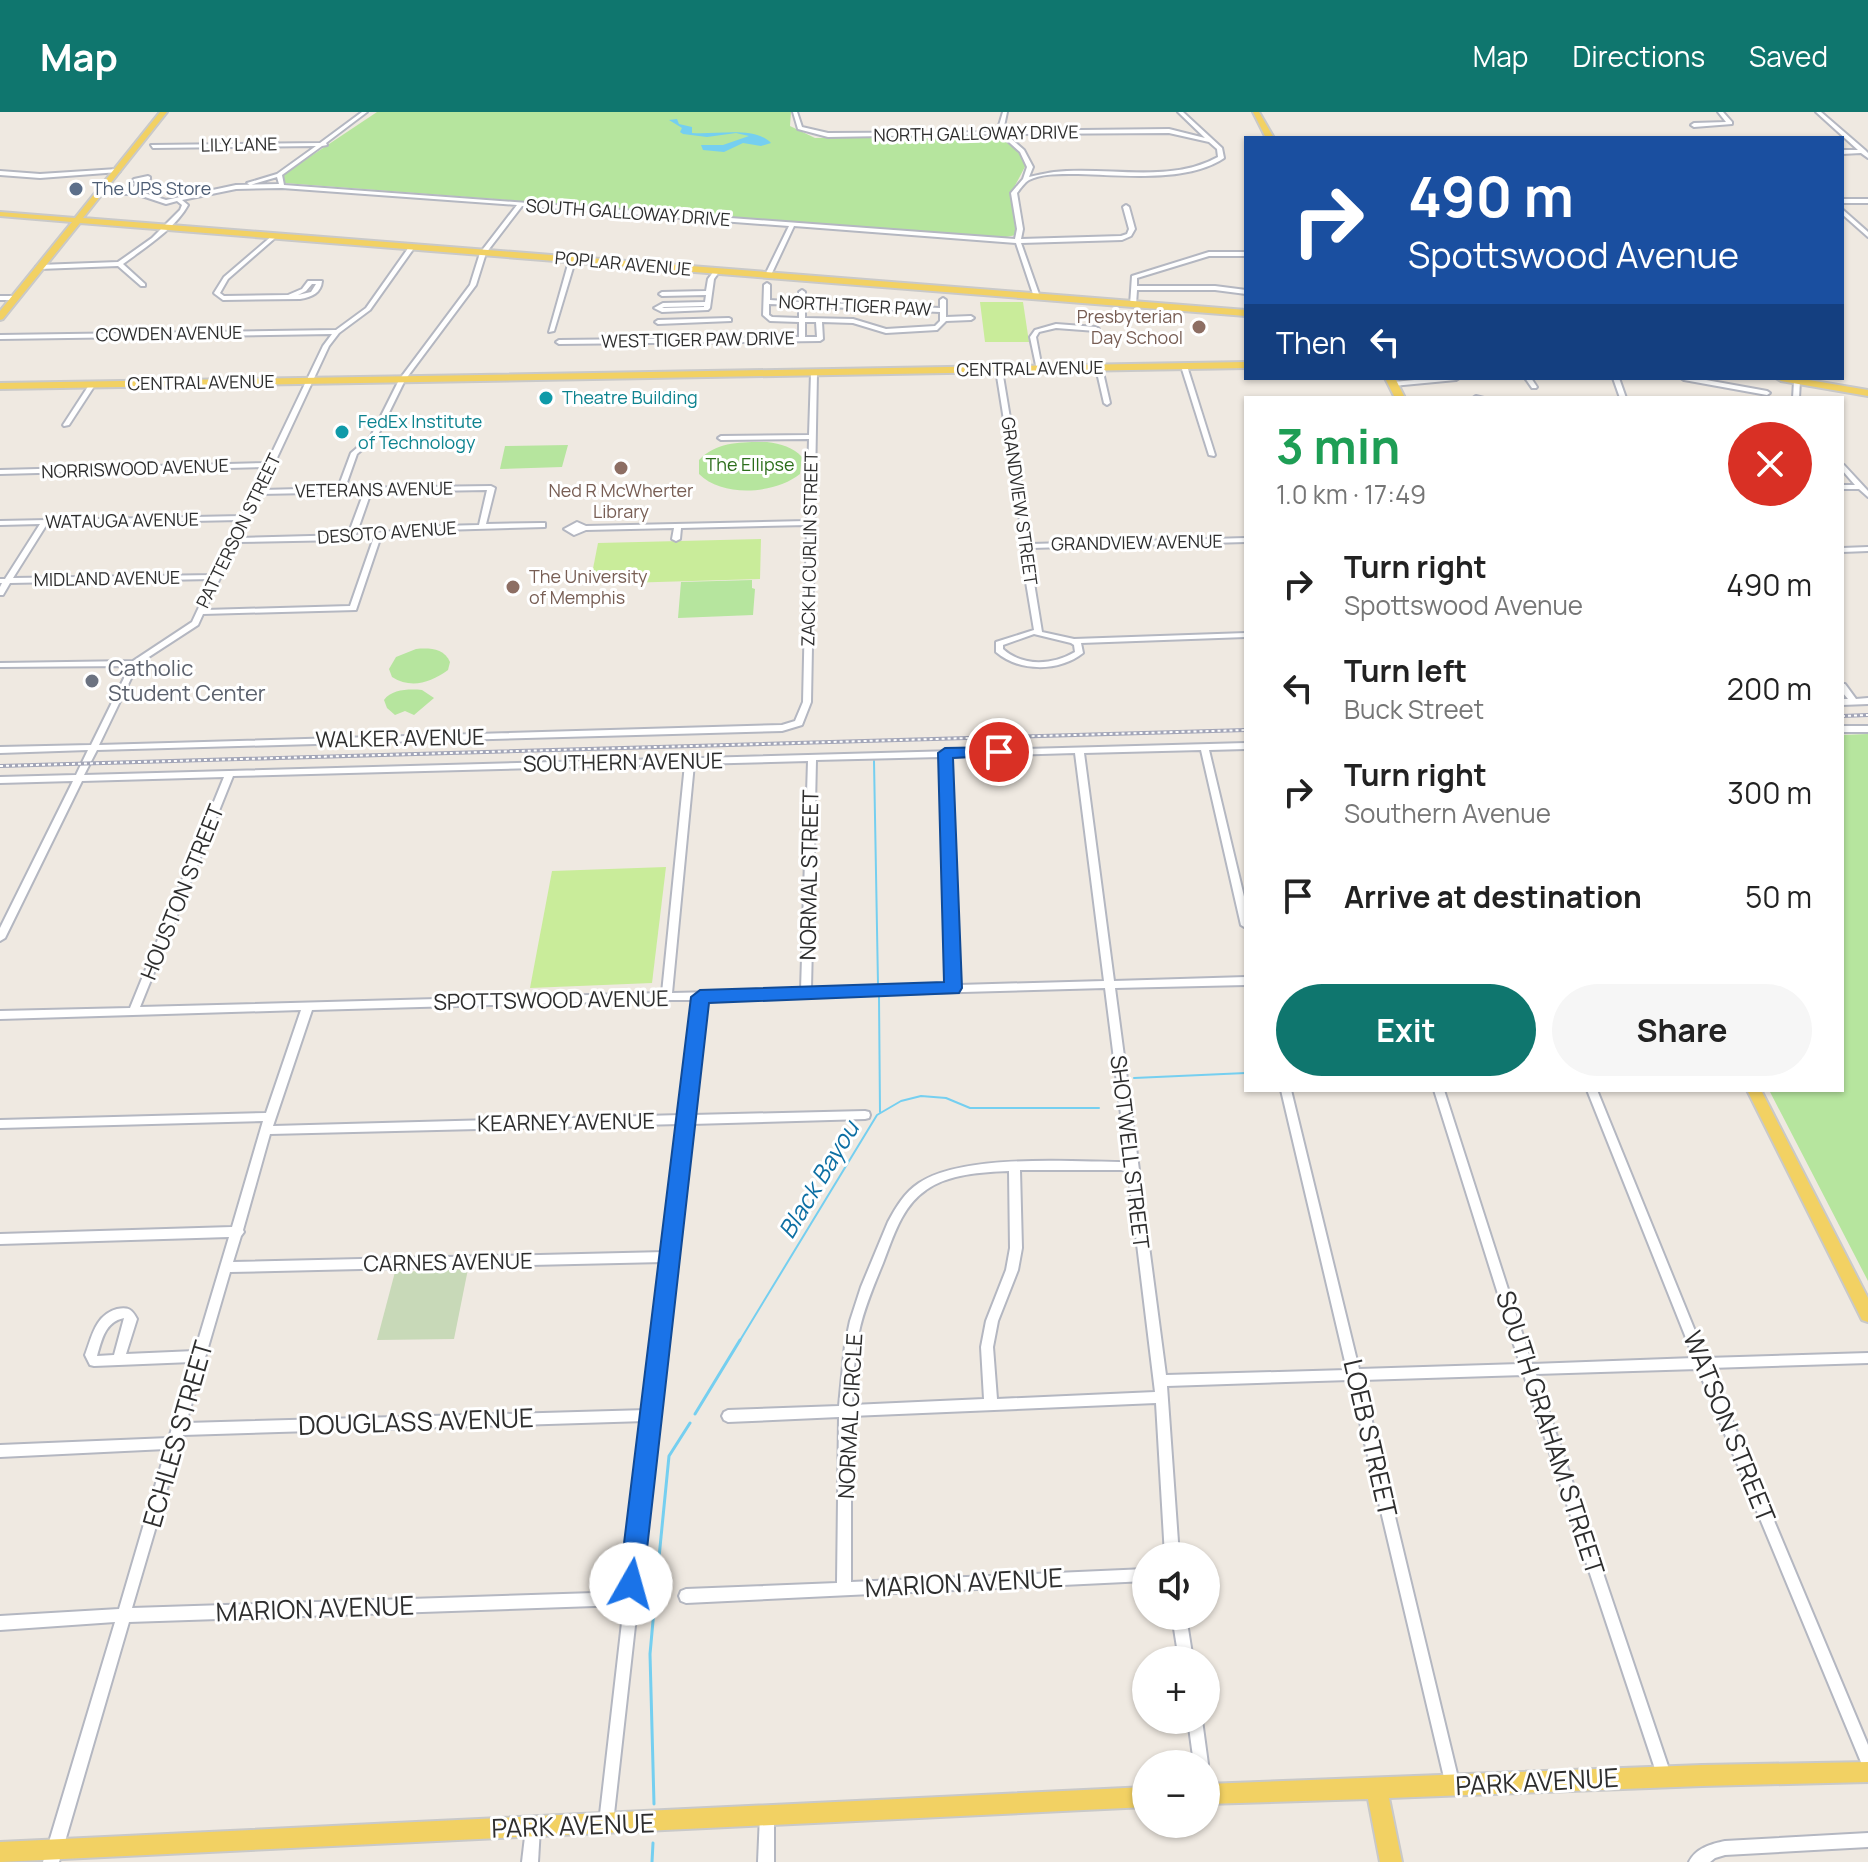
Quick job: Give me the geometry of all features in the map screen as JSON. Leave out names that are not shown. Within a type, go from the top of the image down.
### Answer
[{"type":"main road","points":[[0,317],[164,112]]},
{"type":"main road","points":[[1256,112],[1269,136]]},
{"type":"main road","points":[[90,205],[89,213],[93,218],[115,225]]},
{"type":"main road","name":"POPLAR AVENUE","points":[[0,214],[716,272],[767,280],[1244,313]]},
{"type":"main road","name":"CENTRAL AVENUE","points":[[0,386],[1244,365]]},
{"type":"main road","points":[[1792,380],[1868,393]]},
{"type":"main road","points":[[1755,1092],[1868,1315]]},
{"type":"main road","name":"PARK AVENUE","points":[[1220,1794],[1377,1790],[1664,1775],[1868,1772]]},
{"type":"main road","points":[[1377,1790],[1391,1862]]},
{"type":"main road","name":"PARK AVENUE","points":[[0,1853],[52,1856],[606,1823],[641,1824],[1132,1798]]},
{"type":"street","points":[[236,187],[279,175],[365,112]]},
{"type":"street","name":"NORTH GALLOWAY DRIVE","points":[[795,112],[800,128],[828,135],[1169,131],[1212,141]]},
{"type":"street","points":[[1005,112],[998,126],[1001,133],[1022,151],[1030,167],[1026,179],[1014,193],[1020,229],[1018,241],[1037,297]]},
{"type":"street","points":[[1026,179],[1055,173],[1199,169],[1214,164],[1221,158],[1220,149],[1180,112]]},
{"type":"street","points":[[1694,125],[1730,123],[1720,112]]},
{"type":"street","points":[[1818,112],[1866,154]]},
{"type":"street","points":[[1169,131],[1188,119]]},
{"type":"street","name":"LILY LANE","points":[[153,146],[325,144]]},
{"type":"street","points":[[1844,152],[1866,154]]},
{"type":"street","points":[[1030,167],[1055,173]]},
{"type":"street","points":[[0,173],[40,176],[117,171]]},
{"type":"street","points":[[279,175],[282,186]]},
{"type":"street","points":[[131,191],[140,183]]},
{"type":"street","name":"SOUTH GALLOWAY DRIVE","points":[[101,192],[131,191],[148,194],[162,202],[236,187],[282,186],[1018,241],[1122,238],[1129,235],[1132,229],[1126,207]]},
{"type":"street","points":[[39,267],[119,264],[184,209],[185,205],[179,200]]},
{"type":"street","points":[[1844,201],[1868,201]]},
{"type":"street","points":[[341,490],[354,453],[374,437],[402,380],[473,285],[483,253],[520,205]]},
{"type":"street","points":[[1844,213],[1868,235]]},
{"type":"street","points":[[792,225],[767,280],[766,315],[770,319],[853,321],[886,331],[937,328],[943,319],[943,300]]},
{"type":"street","points":[[273,237],[226,278],[217,293],[223,298],[289,297],[313,295],[320,282],[310,282],[305,289],[289,297]]},
{"type":"street","name":"PATTERSON STREET","points":[[135,663],[195,623],[326,346],[337,332],[368,309],[411,248]]},
{"type":"street","points":[[1133,305],[1134,277],[1197,257],[1244,254]]},
{"type":"street","points":[[551,331],[572,261]]},
{"type":"street","points":[[119,264],[143,285]]},
{"type":"street","points":[[705,321],[716,272]]},
{"type":"street","points":[[1133,288],[1227,288],[1244,292]]},
{"type":"street","points":[[802,292],[802,339]]},
{"type":"street","points":[[662,294],[709,293]]},
{"type":"street","points":[[837,294],[837,304]]},
{"type":"street","points":[[874,297],[874,307]]},
{"type":"street","points":[[0,298],[16,298]]},
{"type":"street","points":[[909,299],[909,310]]},
{"type":"street","name":"NORTH TIGER PAW","points":[[767,302],[802,301],[944,310]]},
{"type":"street","points":[[707,307],[662,310],[657,308],[707,307]]},
{"type":"street","points":[[943,319],[971,318]]},
{"type":"street","points":[[658,322],[729,320]]},
{"type":"street","name":"WEST TIGER PAW DRIVE","points":[[559,342],[820,339],[819,322]]},
{"type":"street","points":[[1039,369],[1033,337],[1037,331],[1056,326],[1096,329]]},
{"type":"street","name":"COWDEN AVENUE","points":[[0,337],[337,332]]},
{"type":"street","points":[[1184,366],[1212,455]]},
{"type":"street","points":[[1099,368],[1107,403]]},
{"type":"street","name":"GRANDVIEW STREET","points":[[999,370],[1028,546],[1025,552],[1038,632]]},
{"type":"street","name":"ZACK H CURLIN STREET","points":[[799,723],[807,710],[814,373]]},
{"type":"street","points":[[1392,381],[1413,380]]},
{"type":"street","points":[[1529,380],[1534,387]]},
{"type":"street","points":[[1709,380],[1767,393]]},
{"type":"street","points":[[1796,396],[1797,381]]},
{"type":"street","points":[[66,425],[92,385]]},
{"type":"street","points":[[721,438],[812,437]]},
{"type":"street","name":"NORRISWOOD AVENUE","points":[[0,472],[270,465]]},
{"type":"street","points":[[1844,468],[1868,495]]},
{"type":"street","points":[[1844,487],[1861,487]]},
{"type":"street","name":"VETERANS AVENUE","points":[[257,492],[491,488],[482,526]]},
{"type":"street","points":[[351,537],[368,490]]},
{"type":"street","name":"WATAUGA AVENUE","points":[[0,523],[243,518]]},
{"type":"street","points":[[0,593],[4,581],[45,522]]},
{"type":"street","points":[[585,528],[811,523]]},
{"type":"street","name":"DESOTO AVENUE","points":[[232,540],[351,537],[427,529],[542,525]]},
{"type":"street","points":[[676,539],[678,526]]},
{"type":"street","points":[[200,612],[353,608],[378,535]]},
{"type":"street","name":"GRANDVIEW AVENUE","points":[[1028,546],[1244,540]]},
{"type":"street","points":[[1844,550],[1868,549]]},
{"type":"street","name":"MIDLAND AVENUE","points":[[4,581],[215,577]]},
{"type":"street","points":[[1074,641],[1080,649],[1079,653],[1071,659],[1054,662],[1019,662],[999,650],[999,644],[1012,637],[1038,632],[1074,641],[1244,635]]},
{"type":"street","points":[[0,665],[135,663],[0,938]]},
{"type":"street","points":[[1844,689],[1854,702]]},
{"type":"street","points":[[1844,702],[1868,701]]},
{"type":"street","name":"WALKER AVENUE","points":[[0,750],[782,728],[799,723]]},
{"type":"street","points":[[1844,729],[1868,729]]},
{"type":"street","points":[[1204,746],[1244,916]]},
{"type":"street","name":"SOUTHERN AVENUE","points":[[0,780],[1244,746]]},
{"type":"street","name":"SHOTWELL STREET","points":[[1079,750],[1161,1381],[1171,1542]]},
{"type":"street","points":[[945,753],[953,988]]},
{"type":"street","name":"NORMAL STREET","points":[[806,993],[812,758]]},
{"type":"street","points":[[667,997],[690,761]]},
{"type":"street","name":"HOUSTON STREET","points":[[134,1010],[230,773]]},
{"type":"street","name":"SPOTTSWOOD AVENUE","points":[[0,1015],[1244,981]]},
{"type":"street","points":[[606,1823],[629,1598],[700,997]]},
{"type":"street","name":"ECHLES STREET","points":[[52,1856],[268,1124],[308,1006]]},
{"type":"street","name":"LOEB STREET","points":[[1286,1092],[1453,1786]]},
{"type":"street","name":"SOUTH GRAHAM STREET","points":[[1440,1092],[1528,1369],[1664,1775]]},
{"type":"street","name":"WATSON STREET","points":[[1593,1092],[1868,1762]]},
{"type":"street","name":"KEARNEY AVENUE","points":[[0,1124],[268,1124],[865,1115]]},
{"type":"street","name":"NORMAL CIRCLE","points":[[844,1588],[846,1411],[851,1345],[858,1314],[892,1224],[912,1196],[930,1181],[958,1172],[1014,1167],[1132,1166]]},
{"type":"street","points":[[991,1404],[987,1347],[992,1321],[1012,1270],[1016,1248],[1014,1167]]},
{"type":"street","points":[[1,1242],[238,1232]]},
{"type":"street","name":"CARNES AVENUE","points":[[227,1267],[669,1257]]},
{"type":"street","points":[[118,1360],[201,1356]]},
{"type":"street","points":[[1161,1381],[1355,1372],[1868,1358]]},
{"type":"street","points":[[728,1416],[1160,1397]]},
{"type":"street","name":"DOUGLASS AVENUE","points":[[180,1429],[653,1415]]},
{"type":"street","points":[[0,1451],[176,1443]]},
{"type":"street","name":"MARION AVENUE","points":[[686,1596],[1132,1576]]},
{"type":"street","name":"MARION AVENUE","points":[[0,1623],[125,1615],[629,1598]]},
{"type":"street","points":[[766,1862],[767,1815]]},
{"type":"street","points":[[530,1862],[533,1828]]},
{"type":"street","points":[[1697,1862],[1712,1851],[1725,1848],[1868,1840]]},
{"type":"green space","points":[[377,112],[791,112],[790,126],[815,138],[997,135],[1022,153],[1027,163],[1011,193],[1016,235],[1001,238],[284,183],[282,176]]},
{"type":"green space","points":[[980,302],[1023,302],[1029,342],[985,342]]},
{"type":"green space","name":"The Ellipse","points":[[767,442],[786,446],[802,457],[800,474],[777,486],[735,490],[709,482],[699,474],[699,460],[714,449],[731,444]]},
{"type":"green space","points":[[568,445],[562,467],[500,469],[505,446]]},
{"type":"green space","points":[[761,539],[760,579],[590,584],[598,543]]},
{"type":"green space","points":[[752,580],[752,588],[755,589],[753,615],[678,618],[681,582]]},
{"type":"green space","points":[[416,649],[440,651],[450,662],[448,670],[420,683],[406,683],[392,677],[389,669],[396,657]]},
{"type":"green space","points":[[422,690],[434,698],[414,715],[405,711],[395,715],[387,708],[384,700],[391,694]]},
{"type":"green space","points":[[1868,734],[1868,1281],[1770,1092],[1844,1092],[1844,735]]},
{"type":"green space","points":[[666,867],[652,983],[530,988],[552,871]]},
{"type":"green space","points":[[468,1269],[454,1339],[377,1340],[395,1272]]},
{"type":"water","points":[[677,119],[679,124],[692,127],[692,133],[736,133],[707,137],[683,134],[680,132],[682,128],[669,120]]},
{"type":"water","points":[[736,133],[755,135],[771,143],[761,146],[743,143],[724,152],[703,150],[701,145],[723,145],[749,136]]},
{"type":"waterway","points":[[874,761],[878,984]]},
{"type":"waterway","points":[[879,997],[880,1112]]},
{"type":"waterway","name":"Black Bayou","points":[[1134,1078],[1244,1073]]},
{"type":"waterway","name":"Black Bayou","points":[[739,1342],[877,1115],[901,1101],[921,1096],[946,1098],[970,1108],[1099,1108]]},
{"type":"waterway","name":"Black Bayou","points":[[695,1414],[740,1340]]},
{"type":"waterway","name":"Black Bayou","points":[[655,1598],[669,1456],[690,1423]]},
{"type":"waterway","name":"Black Bayou","points":[[654,1610],[650,1654],[654,1804]]},
{"type":"waterway","name":"Black Bayou","points":[[652,1862],[653,1843]]},
{"type":"railway","points":[[1844,716],[1868,715]]},
{"type":"railway","points":[[0,766],[1244,730]]},
{"type":"place","name":"The UPS Store","points":[[76,189]]},
{"type":"place","name":"Presbyterian Day School","points":[[1199,327]]},
{"type":"place","name":"Theatre Building","points":[[546,398]]},
{"type":"place","name":"FedEx Institute of Technology","points":[[342,432]]},
{"type":"place","name":"Ned R McWherter Library","points":[[621,468]]},
{"type":"place","name":"The University of Memphis","points":[[513,587]]},
{"type":"place","name":"Catholic Student Center","points":[[92,681]]},
{"type":"route","points":[[631,1584],[700,997],[953,988],[945,753],[999,752]]}]
